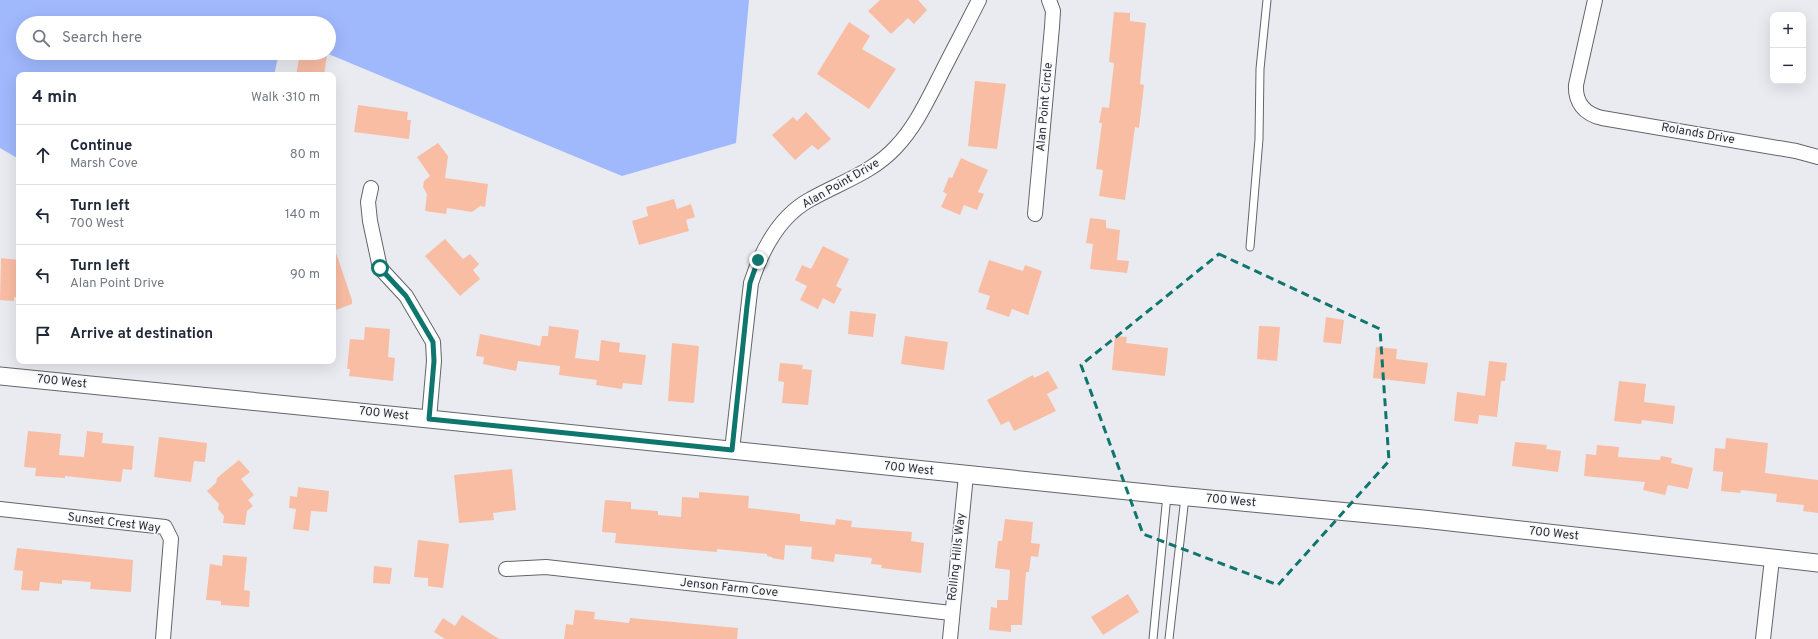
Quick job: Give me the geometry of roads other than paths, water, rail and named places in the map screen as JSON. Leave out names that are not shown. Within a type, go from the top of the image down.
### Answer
[{"type":"street","name":"Alan Point Drive","points":[[732,450],[750,283],[758,260],[771,237],[788,216],[810,199],[858,177],[878,164],[896,148],[913,127],[979,0]]},
{"type":"street","name":"Alan Point Circle","points":[[1035,214],[1052,27],[1053,11],[1049,0]]},
{"type":"street","name":"Rolands Drive","points":[[1595,0],[1576,85],[1576,92],[1580,105],[1595,116],[1796,151],[1818,157]]},
{"type":"street","points":[[371,188],[368,202],[369,215],[380,268],[406,296],[433,342],[434,361],[429,419]]},
{"type":"street","name":"700 West","points":[[0,376],[966,475],[1423,519],[1818,563]]},
{"type":"street","name":"Rolling Hills Way","points":[[950,639],[951,613],[966,475]]},
{"type":"street","name":"Sunset Crest Way","points":[[0,509],[165,527],[171,539],[163,639]]},
{"type":"street","points":[[1763,639],[1772,559]]},
{"type":"street","name":"Jenson Farm Cove","points":[[506,569],[546,567],[951,613]]},
{"type":"lane","points":[[1250,247],[1259,139],[1260,69],[1267,0]]},
{"type":"lane","points":[[1153,639],[1167,495]]},
{"type":"lane","points":[[1169,639],[1185,497]]}]
